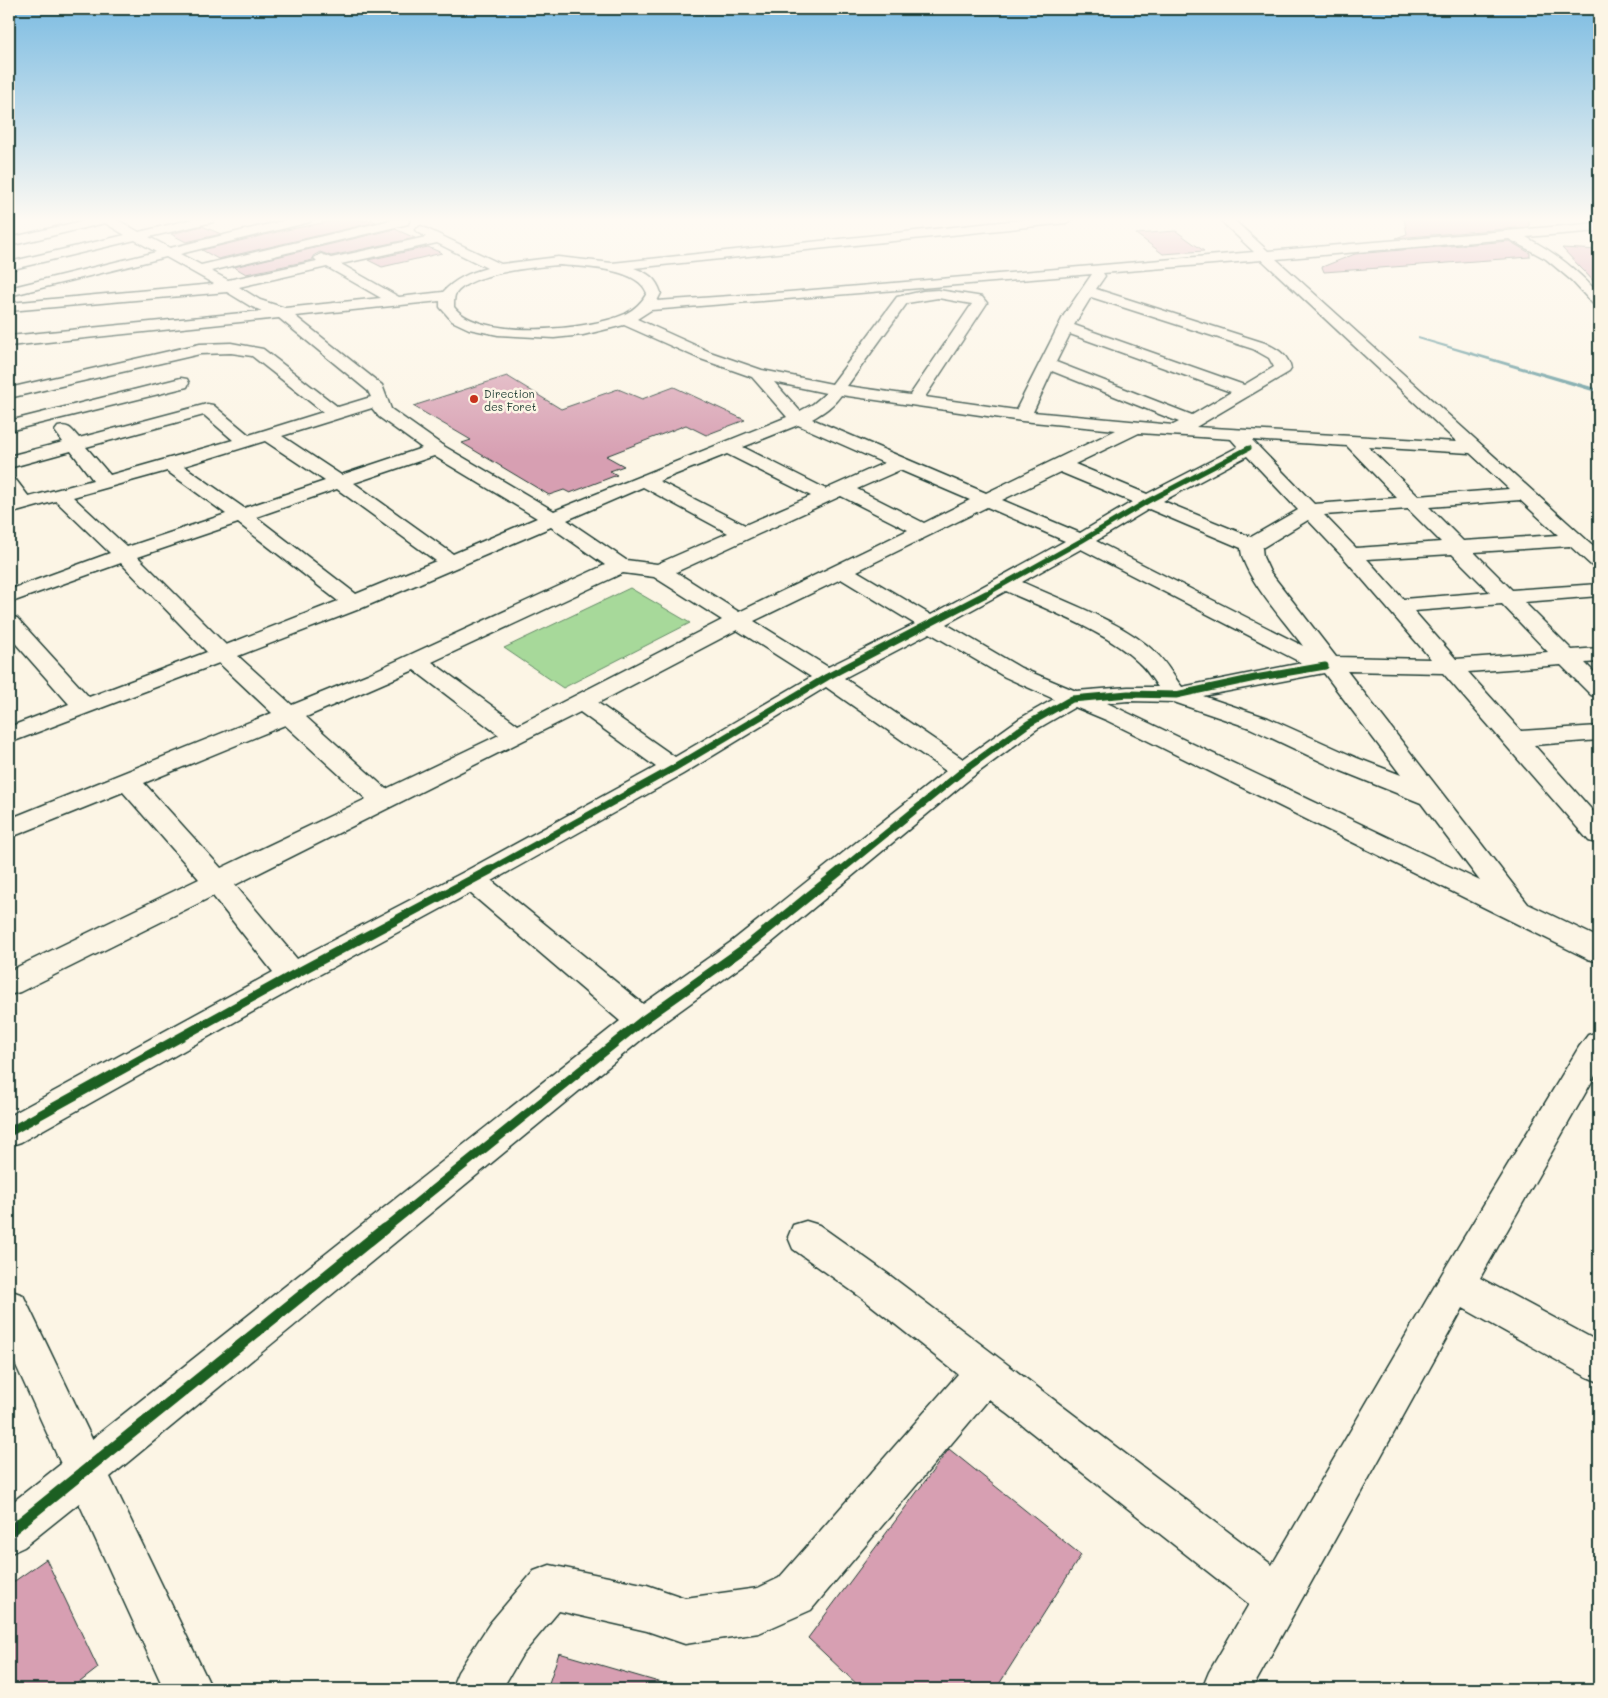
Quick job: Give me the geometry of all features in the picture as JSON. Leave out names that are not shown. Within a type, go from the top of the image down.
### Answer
[{"type":"street","points":[[9,307],[106,298]]},
{"type":"street","points":[[247,298],[254,303],[281,312],[376,389],[380,400],[380,408],[385,414],[436,449],[553,519],[620,566],[660,571],[827,677],[963,771]]},
{"type":"street","points":[[391,298],[396,301]]},
{"type":"street","points":[[9,341],[425,298]]},
{"type":"street","points":[[448,298],[447,307],[455,317],[473,326],[500,332],[531,334],[565,333],[597,328],[624,320],[646,306],[652,298]]},
{"type":"street","points":[[646,306],[765,298]]},
{"type":"street","points":[[9,736],[354,603],[644,480],[798,419],[819,408],[838,390],[902,300],[909,298]]},
{"type":"street","points":[[916,400],[980,303],[977,300],[966,298]]},
{"type":"street","points":[[1022,416],[1065,327],[1083,298]]},
{"type":"street","points":[[1111,298],[1259,346],[1274,353],[1282,360],[1283,369],[1176,431]]},
{"type":"street","points":[[1310,298],[1599,562]]},
{"type":"street","points":[[624,320],[704,355],[758,374],[838,390],[1022,416],[1176,431],[1242,441],[1353,442],[1474,448]]},
{"type":"street","points":[[1065,327],[1245,391]]},
{"type":"street","points":[[9,393],[200,350],[244,348],[256,352],[336,414]]},
{"type":"street","points":[[158,359],[207,409],[248,442]]},
{"type":"street","points":[[1048,364],[1192,421]]},
{"type":"street","points":[[758,374],[798,419],[1081,541],[1328,665]]},
{"type":"street","points":[[9,426],[181,382]]},
{"type":"street","points":[[27,389],[52,415],[105,482]]},
{"type":"street","points":[[9,484],[16,506],[170,465],[380,400]]},
{"type":"street","points":[[9,462],[207,409]]},
{"type":"street","points":[[9,984],[516,736],[737,621],[1135,428]]},
{"type":"street","points":[[268,435],[338,481],[451,562]]},
{"type":"street","points":[[9,1132],[674,768],[827,677],[931,624],[1081,541],[1242,441]]},
{"type":"street","points":[[1242,441],[1311,510],[1351,554],[1599,835]]},
{"type":"street","points":[[1353,442],[1599,690]]},
{"type":"street","points":[[728,447],[923,530]]},
{"type":"street","points":[[9,597],[124,555],[436,449]]},
{"type":"street","points":[[660,571],[900,462]]},
{"type":"street","points":[[170,465],[242,515],[354,603]]},
{"type":"street","points":[[1060,465],[1252,545]]},
{"type":"street","points":[[644,480],[744,533]]},
{"type":"street","points":[[1252,545],[1311,510],[1525,494]]},
{"type":"street","points":[[60,495],[124,555],[223,655],[288,716],[384,801]]},
{"type":"street","points":[[1351,554],[1574,540]]},
{"type":"street","points":[[1252,545],[1251,557],[1260,574],[1518,911]]},
{"type":"street","points":[[9,829],[288,716],[417,661],[620,566]]},
{"type":"street","points":[[841,570],[998,665],[1037,685],[1115,715],[1599,951]]},
{"type":"street","points":[[1006,583],[1089,621],[1126,641],[1148,658],[1176,695],[1259,723],[1348,764],[1431,797]]},
{"type":"street","points":[[1397,606],[1599,590]]},
{"type":"street","points":[[9,623],[84,706]]},
{"type":"street","points":[[9,1532],[642,1022],[742,950],[963,771],[1028,724],[1072,699],[1128,694],[1176,695],[1328,665],[1450,666],[1599,655]]},
{"type":"street","points":[[417,661],[516,736]]},
{"type":"street","points":[[582,703],[674,768]]},
{"type":"street","points":[[1516,739],[1599,733]]},
{"type":"street","points":[[128,781],[218,882],[293,975]]},
{"type":"street","points":[[472,880],[642,1022]]},
{"type":"street","points":[[1226,1689],[1456,1284],[1590,1056],[1599,1044]]},
{"type":"street","points":[[806,1237],[875,1286],[1278,1598]]},
{"type":"street","points":[[1456,1284],[1599,1363]]},
{"type":"street","points":[[9,1308],[188,1689]]},
{"type":"street","points":[[475,1689],[506,1639],[550,1587],[648,1608],[685,1621],[758,1610],[795,1594],[986,1372]]},
{"type":"green space","points":[[630,588],[690,623],[563,688],[504,648]]},
{"type":"building","points":[[507,376],[561,409],[618,389],[642,399],[674,387],[745,420],[706,435],[686,425],[606,456],[624,466],[610,471],[617,475],[570,493],[564,490],[549,495],[462,443],[471,440],[413,406]]},
{"type":"building","points":[[949,1449],[1081,1555],[996,1689],[862,1689],[808,1638]]},
{"type":"building","points":[[46,1559],[98,1668],[71,1689],[9,1689],[9,1585]]},
{"type":"building","points":[[559,1653],[662,1683],[661,1689],[547,1689]]},
{"type":"waterway","points":[[1420,338],[1599,391]]},
{"type":"cycle path","points":[[9,1132],[674,768],[827,677],[931,624],[1081,541],[1148,501],[1249,448]]},
{"type":"cycle path","points":[[9,1532],[642,1021],[742,950],[963,771],[1028,724],[1072,699],[1128,694],[1176,695],[1255,678],[1325,666]]},
{"type":"place","name":"Direction des Foret","points":[[474,399]]}]
